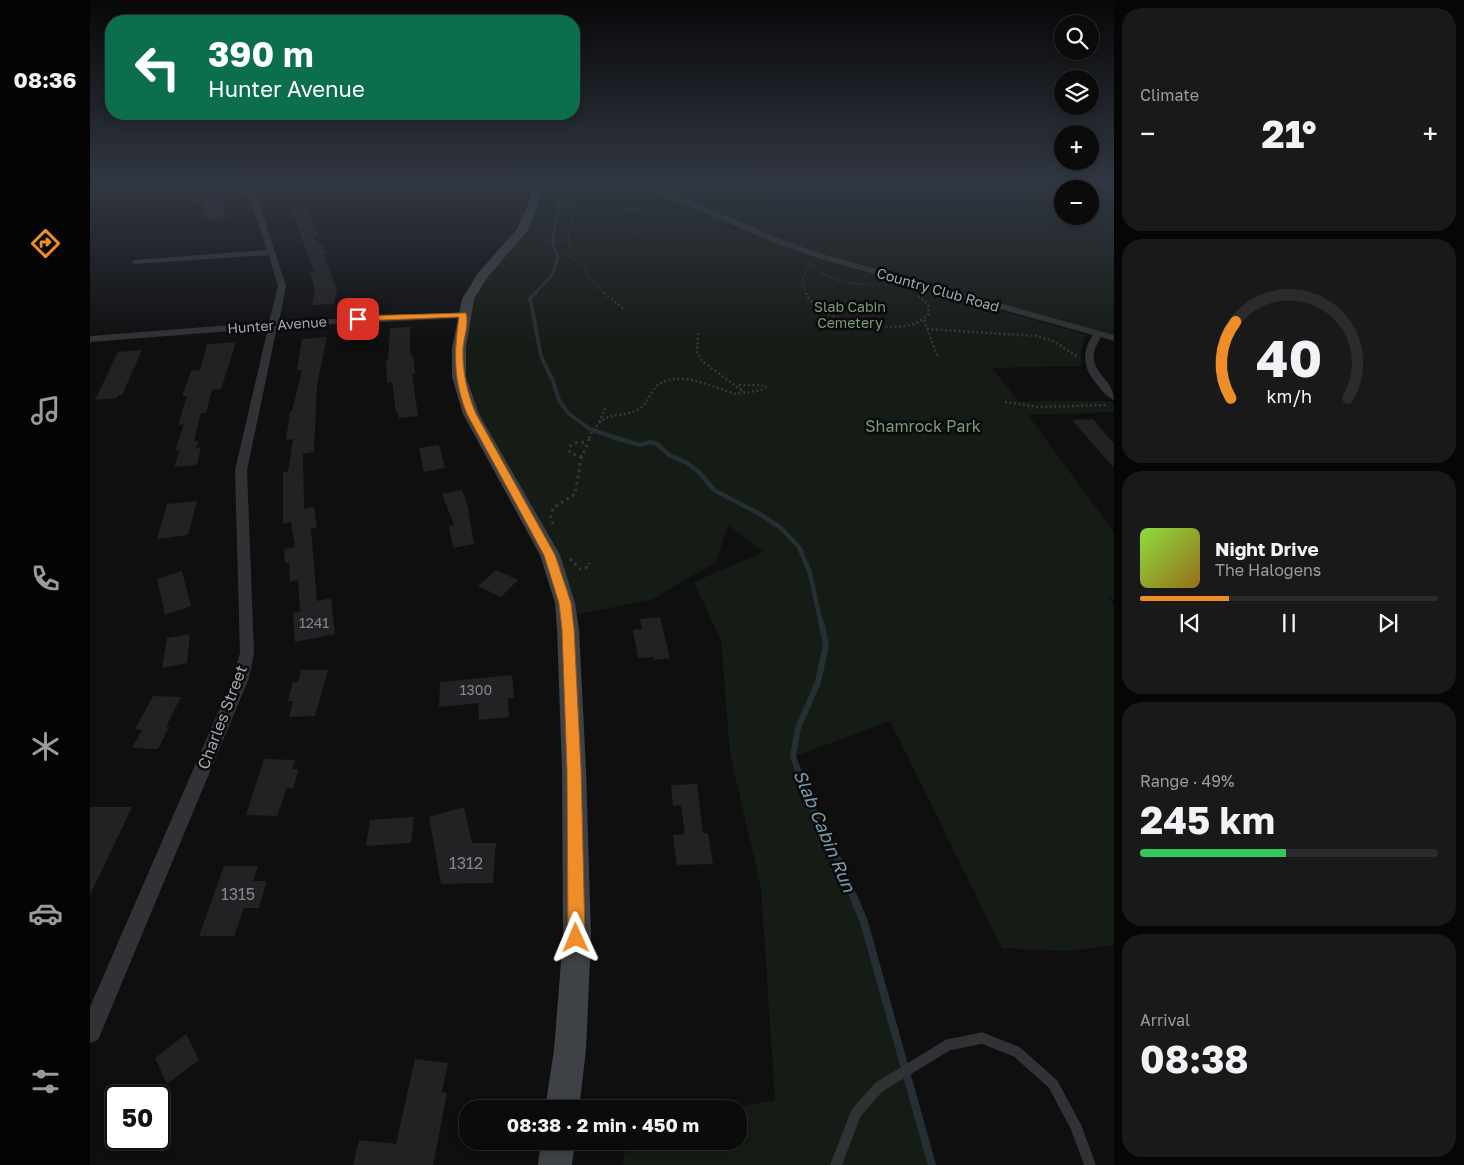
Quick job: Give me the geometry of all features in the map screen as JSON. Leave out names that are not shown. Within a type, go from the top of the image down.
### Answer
[{"type":"main road","points":[[517,235],[474,287],[464,315],[459,348],[460,377],[471,414],[550,555],[565,603],[567,617],[574,769],[576,938],[570,1050],[563,1100]]},
{"type":"main road","points":[[555,1165],[557,1150]]},
{"type":"street","name":"Charles Street","points":[[90,1032],[241,678],[247,653],[241,470],[282,286],[266,235]]},
{"type":"street","name":"Country Club Road","points":[[761,235],[817,255],[929,288],[1114,338]]},
{"type":"street","points":[[135,262],[271,252]]},
{"type":"street","name":"Hunter Avenue","points":[[90,339],[273,324],[464,315]]},
{"type":"street","points":[[1098,334],[1091,343],[1088,355],[1098,380],[1114,397]]},
{"type":"lane","points":[[836,1165],[856,1113],[880,1087],[948,1045],[982,1038],[1017,1052],[1052,1084],[1076,1127],[1090,1165]]},
{"type":"path","points":[[570,235],[573,260],[585,267],[588,278],[625,310]]},
{"type":"path","points":[[638,235],[640,240],[645,242]]},
{"type":"path","points":[[550,241],[570,240]]},
{"type":"path","points":[[817,255],[804,274],[805,293],[818,308],[826,313],[847,321],[872,326],[909,325],[924,320],[930,314],[923,299],[916,294]]},
{"type":"path","points":[[810,263],[817,270],[831,278],[853,284],[881,285]]},
{"type":"path","points":[[924,320],[938,358]]},
{"type":"path","points":[[927,329],[1038,336],[1055,342],[1090,362]]},
{"type":"path","points":[[698,333],[697,353],[702,361],[724,379],[744,390],[740,394]]},
{"type":"path","points":[[598,424],[604,419],[645,405],[657,386],[670,380],[687,380],[740,394],[761,390],[766,387],[761,384],[735,385]]},
{"type":"path","points":[[1005,402],[1038,407],[1114,405]]},
{"type":"path","points":[[555,528],[550,513],[552,508],[575,494],[580,479],[578,471],[582,457],[606,407]]},
{"type":"path","points":[[582,457],[570,453],[569,447],[575,443],[588,442]]},
{"type":"path","points":[[566,552],[580,569],[589,567],[589,563]]},
{"type":"green space","points":[[518,235],[753,235],[815,258],[1086,335],[1081,352],[1081,366],[992,368],[1018,401],[1112,401],[1114,404],[1114,412],[1028,415],[1114,532],[1114,600],[1109,597],[1114,606],[1114,945],[1066,951],[1002,948],[890,721],[793,757],[809,802],[834,851],[864,922],[932,1165],[623,1165],[625,1150],[747,1150],[747,1105],[775,1100],[761,888],[730,754],[721,641],[694,582],[763,552],[728,525],[716,562],[653,599],[567,617],[565,603],[459,377],[468,299]]},
{"type":"green space","points":[[766,235],[1114,235],[1114,338],[823,257]]},
{"type":"building","points":[[301,235],[316,235],[311,236],[329,254],[324,255],[337,290],[334,304],[312,305],[315,289],[310,272],[314,272]]},
{"type":"building","points":[[410,327],[410,354],[412,354],[414,361],[415,374],[412,374],[418,416],[399,418],[398,412],[396,413],[392,382],[387,383],[386,361],[388,361],[390,328]]},
{"type":"building","points":[[327,337],[317,385],[314,452],[303,454],[304,509],[314,507],[317,527],[311,529],[317,601],[331,598],[335,634],[295,642],[293,613],[300,611],[298,580],[290,582],[289,563],[285,563],[284,549],[295,547],[291,522],[283,524],[283,472],[288,472],[293,439],[286,440],[290,411],[292,411],[302,370],[297,370],[302,339]]},
{"type":"building","points":[[236,342],[221,389],[212,390],[206,413],[201,413],[194,441],[199,441],[196,448],[201,447],[197,465],[174,467],[180,450],[175,451],[184,424],[178,425],[187,396],[182,396],[191,371],[200,370],[207,344]]},
{"type":"building","points":[[142,350],[122,395],[118,395],[117,398],[95,400],[118,352]]},
{"type":"building","points":[[1093,419],[1114,444],[1114,468],[1072,420]]},
{"type":"building","points":[[439,445],[445,468],[424,472],[419,448]]},
{"type":"building","points":[[462,490],[467,503],[474,544],[453,548],[449,526],[454,525],[442,494]]},
{"type":"building","points":[[197,501],[188,535],[157,539],[167,504]]},
{"type":"building","points":[[496,570],[518,580],[501,597],[478,586]]},
{"type":"building","points":[[182,571],[191,606],[165,615],[157,579]]},
{"type":"building","points":[[660,617],[670,658],[654,660],[654,657],[638,658],[633,630],[642,629],[640,619]]},
{"type":"building","points":[[190,634],[187,663],[162,668],[167,638]]},
{"type":"building","points":[[301,670],[328,670],[315,716],[289,717],[293,701],[288,701],[293,682],[298,682]]},
{"type":"building","points":[[512,675],[514,698],[508,698],[509,717],[479,720],[478,703],[439,707],[440,682]]},
{"type":"building","points":[[153,696],[181,697],[166,727],[169,727],[158,749],[132,748],[142,730],[135,729]]},
{"type":"building","points":[[264,759],[295,760],[292,769],[299,769],[293,789],[287,788],[277,816],[246,815]]},
{"type":"building","points":[[697,784],[703,833],[708,833],[713,864],[677,865],[673,835],[685,834],[681,805],[673,806],[671,785]]},
{"type":"building","points":[[90,807],[132,807],[90,895]]},
{"type":"building","points":[[464,807],[472,843],[496,843],[493,883],[441,884],[429,817]]},
{"type":"building","points":[[414,817],[411,843],[366,846],[370,820]]},
{"type":"building","points":[[224,866],[258,866],[253,881],[267,881],[259,908],[244,908],[234,936],[199,936]]},
{"type":"building","points":[[186,1034],[199,1060],[167,1084],[155,1058]]},
{"type":"building","points":[[415,1059],[448,1063],[442,1092],[447,1093],[433,1165],[353,1165],[359,1140],[396,1144]]},
{"type":"waterway","name":"Slab Cabin Run","points":[[534,294],[552,275],[558,257],[553,246],[553,235]]},
{"type":"waterway","name":"Slab Cabin Run","points":[[536,293],[530,298],[541,356],[553,381],[559,400],[568,413],[590,429],[614,437]]},
{"type":"waterway","name":"Slab Cabin Run","points":[[614,437],[640,445],[650,442],[657,444],[669,455],[687,463],[699,472],[714,490],[758,513],[781,528],[799,547],[810,573],[821,624]]},
{"type":"waterway","name":"Slab Cabin Run","points":[[821,622],[826,645],[818,682],[798,728],[793,756],[809,802],[838,861]]},
{"type":"waterway","name":"Slab Cabin Run","points":[[838,860],[864,922],[932,1165]]},
{"type":"route","points":[[358,319],[464,315],[459,348],[460,377],[471,414],[550,555],[565,603],[568,629],[574,769],[576,938]]},
{"type":"park label","name":"Slab Cabin Cemetery","points":[[850,316]]},
{"type":"park label","name":"Shamrock Park","points":[[923,426]]}]
